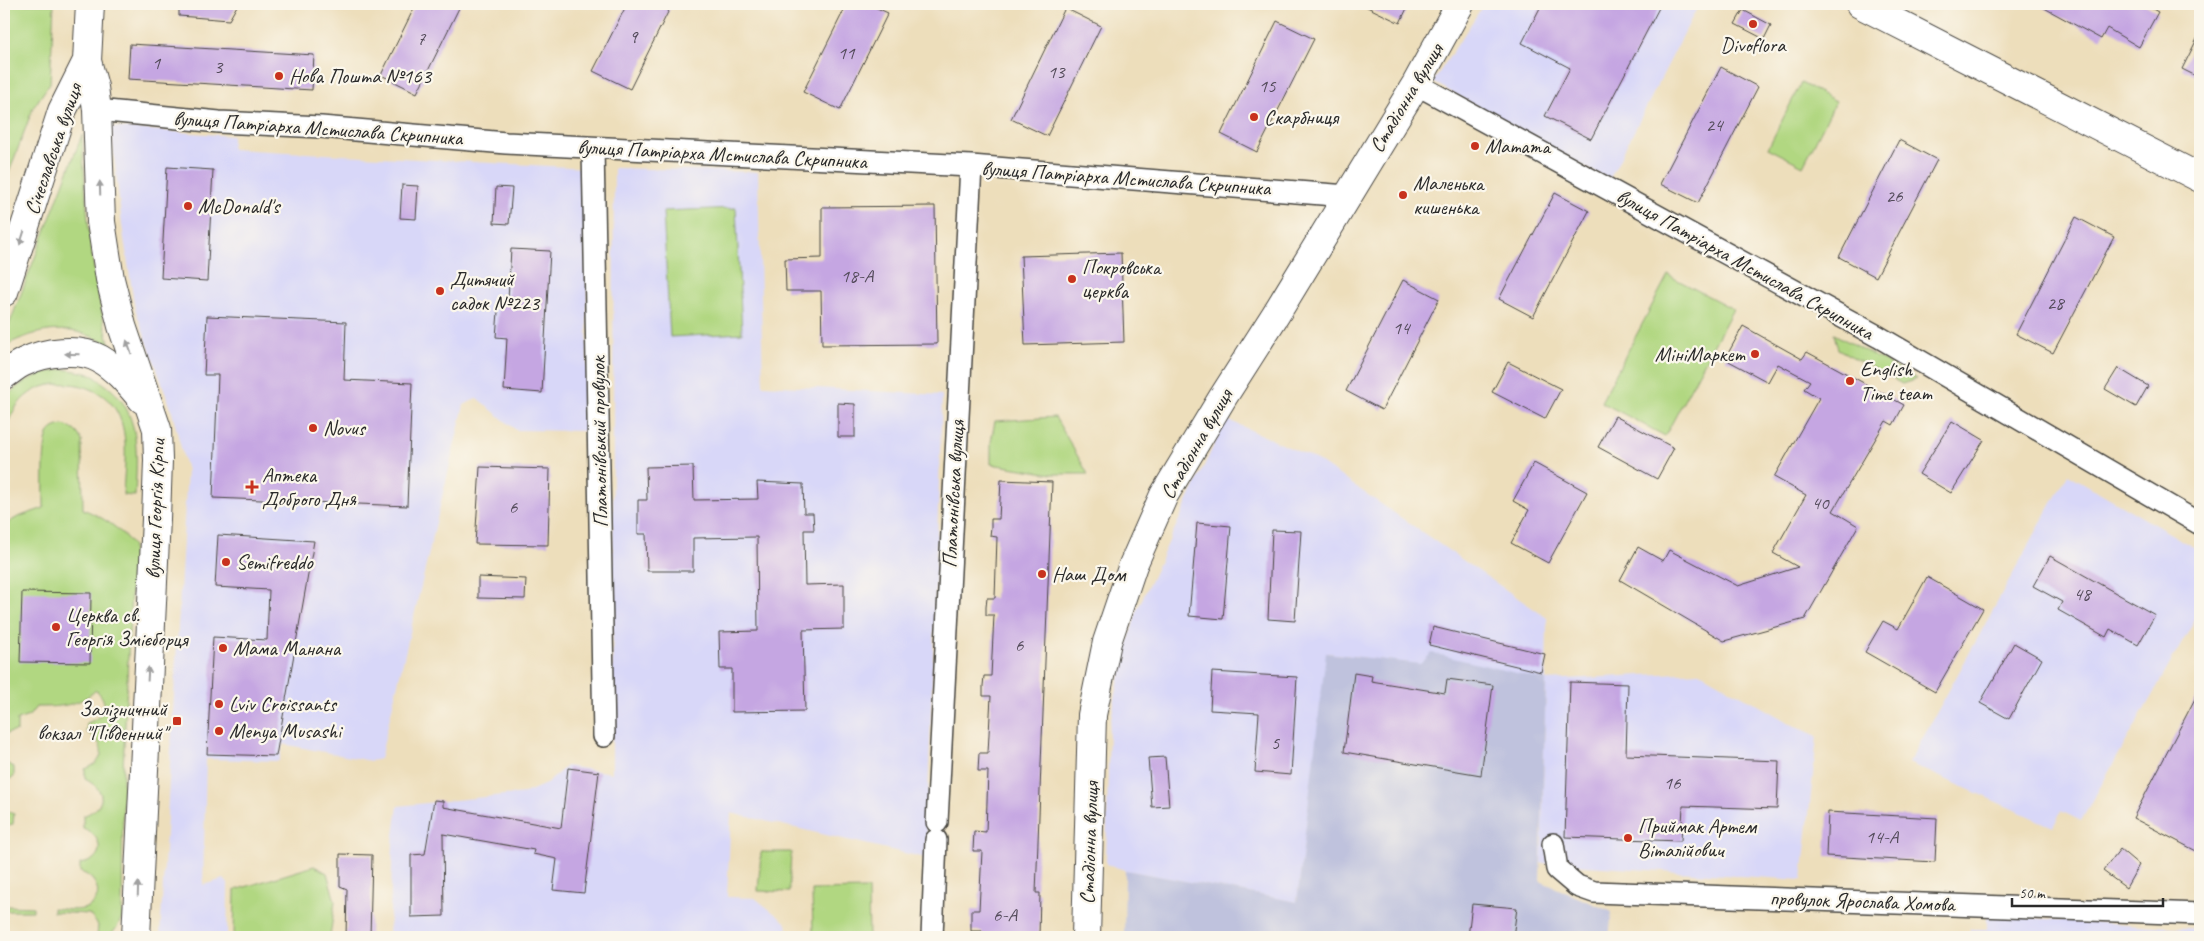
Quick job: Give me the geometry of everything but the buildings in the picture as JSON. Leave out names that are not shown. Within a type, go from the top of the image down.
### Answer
[{"type":"street","name":"Січеславська вулиця","points":[[4,292],[62,111],[87,61],[90,4]]},
{"type":"street","name":"Стадіонна вулиця","points":[[1086,937],[1092,715],[1107,642],[1125,588],[1164,496],[1222,397],[1276,314],[1416,84],[1460,4]]},
{"type":"street","points":[[1860,4],[2200,178]]},
{"type":"street","name":"вулиця Георгія Кірпи","points":[[87,61],[94,87],[97,110],[101,222],[110,279],[122,326],[157,429],[158,460],[136,937]]},
{"type":"street","name":"вулиця Патріарха Мстислава Скрипника","points":[[1416,84],[1879,337],[2200,524]]},
{"type":"street","name":"вулиця Патріарха Мстислава Скрипника","points":[[97,110],[219,122],[321,127],[506,143],[971,166],[1347,196]]},
{"type":"street","name":"Платонівський провулок","points":[[594,148],[604,736]]},
{"type":"street","name":"Платонівська вулиця","points":[[932,937],[971,166]]},
{"type":"street","points":[[4,375],[23,362],[46,355],[76,353],[98,358],[121,374],[152,410]]},
{"type":"street","name":"провулок Ярослава Хомова","points":[[1553,844],[1557,869],[1577,886],[1594,892],[2200,914]]},
{"type":"shaded area","points":[[1484,4],[1699,4],[1609,180],[1433,82]]},
{"type":"shaded area","points":[[111,127],[232,136],[232,149],[586,168],[588,431],[516,430],[477,398],[464,405],[380,759],[371,761],[283,744],[279,761],[206,759],[203,885],[224,879],[228,884],[227,937],[160,937],[187,471],[171,408],[135,309],[122,225]]},
{"type":"shaded area","points":[[614,168],[758,172],[763,385],[942,395],[926,858],[731,813],[727,897],[755,898],[785,922],[791,937],[389,937],[393,842],[398,806],[525,793],[546,784],[566,766],[612,773]]},
{"type":"shaded area","points":[[1226,419],[1317,460],[1547,618],[1546,680],[1327,653],[1297,902],[1125,870],[1106,864],[1109,729],[1122,664],[1137,610]]},
{"type":"shaded area","points":[[2068,474],[2200,551],[2200,611],[2081,821],[2061,811],[2053,827],[1909,763]]},
{"type":"shaded area","points":[[1326,653],[1420,664],[1432,653],[1546,680],[1540,881],[1612,912],[1609,937],[1124,937],[1125,870],[1297,902]]},
{"type":"shaded area","points":[[1700,672],[1793,725],[1817,736],[1802,880],[1541,863],[1546,680]]},
{"type":"shaded area","points":[[1987,915],[2200,929],[2200,937],[1970,937],[1970,929],[1987,929]]},
{"type":"green space","points":[[4,4],[54,4],[50,83],[33,108],[4,186]]},
{"type":"green space","points":[[1801,83],[1836,101],[1803,166],[1768,148]]},
{"type":"green space","points":[[82,135],[94,268],[110,346],[83,334],[57,330],[31,335],[4,346],[4,338]]},
{"type":"green space","points":[[736,208],[742,333],[670,337],[663,211]]},
{"type":"green space","points":[[1668,275],[1733,309],[1665,436],[1601,402]]},
{"type":"green space","points":[[1834,334],[1917,379],[1902,384],[1838,349]]},
{"type":"green space","points":[[63,369],[92,375],[116,394],[125,406],[131,419],[136,449],[135,496],[123,495],[124,431],[117,412],[100,393],[75,384],[49,385],[36,389],[21,400],[14,410],[4,439],[4,399],[24,382],[45,373]]},
{"type":"green space","points":[[1055,417],[1088,474],[1052,474],[991,464],[991,442],[995,421]]},
{"type":"green space","points":[[63,425],[75,431],[82,441],[83,509],[111,524],[133,546],[123,770],[122,917],[113,932],[102,937],[97,937],[98,925],[89,914],[53,912],[53,908],[84,909],[97,898],[97,887],[91,878],[80,872],[80,864],[94,858],[98,854],[99,848],[95,837],[83,828],[83,816],[96,808],[100,804],[101,799],[98,789],[85,779],[85,769],[97,762],[100,757],[100,746],[93,736],[86,732],[87,723],[98,717],[104,710],[101,695],[96,690],[83,699],[69,704],[53,707],[36,707],[29,716],[17,720],[17,731],[4,734],[4,525],[18,517],[44,508],[44,468],[47,438],[52,429]]},
{"type":"green space","points":[[4,762],[14,767],[14,777],[4,781]]},
{"type":"green space","points":[[4,810],[14,814],[13,824],[4,826]]},
{"type":"green space","points":[[761,852],[791,852],[789,892],[758,891]]},
{"type":"green space","points":[[314,866],[327,873],[335,901],[330,937],[234,937],[235,890]]},
{"type":"green space","points":[[868,889],[869,937],[813,937],[812,890]]},
{"type":"green space","points":[[4,906],[33,907],[33,911],[4,911]]},
{"type":"place","name":"Divoflora","points":[[1753,24]]},
{"type":"place","name":"Нова Пошта №163","points":[[279,76]]},
{"type":"place","name":"Скарбниця","points":[[1254,117]]},
{"type":"place","name":"Матата","points":[[1475,146]]},
{"type":"place","name":"Маленька кишенька","points":[[1403,195]]},
{"type":"place","name":"McDonald's","points":[[188,206]]},
{"type":"place","name":"Покровська церква","points":[[1072,279]]},
{"type":"place","name":"Дитячий садок №223","points":[[440,291]]},
{"type":"place","name":"МініМаркет","points":[[1755,354]]},
{"type":"place","name":"English Time team","points":[[1850,381]]},
{"type":"place","name":"Novus","points":[[313,428]]},
{"type":"place","name":"Аптека Доброго Дня","points":[[252,487]]},
{"type":"place","name":"Semifreddo","points":[[226,562]]},
{"type":"place","name":"Наш Дом","points":[[1042,574]]},
{"type":"place","name":"Церква св. Георгія Змієборця","points":[[56,627]]},
{"type":"place","name":"Мама Манана","points":[[223,648]]},
{"type":"place","name":"Lviv Croissants","points":[[219,704]]},
{"type":"place","name":"Залізничний вокзал \"Південний\"","points":[[177,721]]},
{"type":"place","name":"Menya Musashi","points":[[219,731]]},
{"type":"place","name":"Приймак Артем Віталійович","points":[[1628,838]]}]
